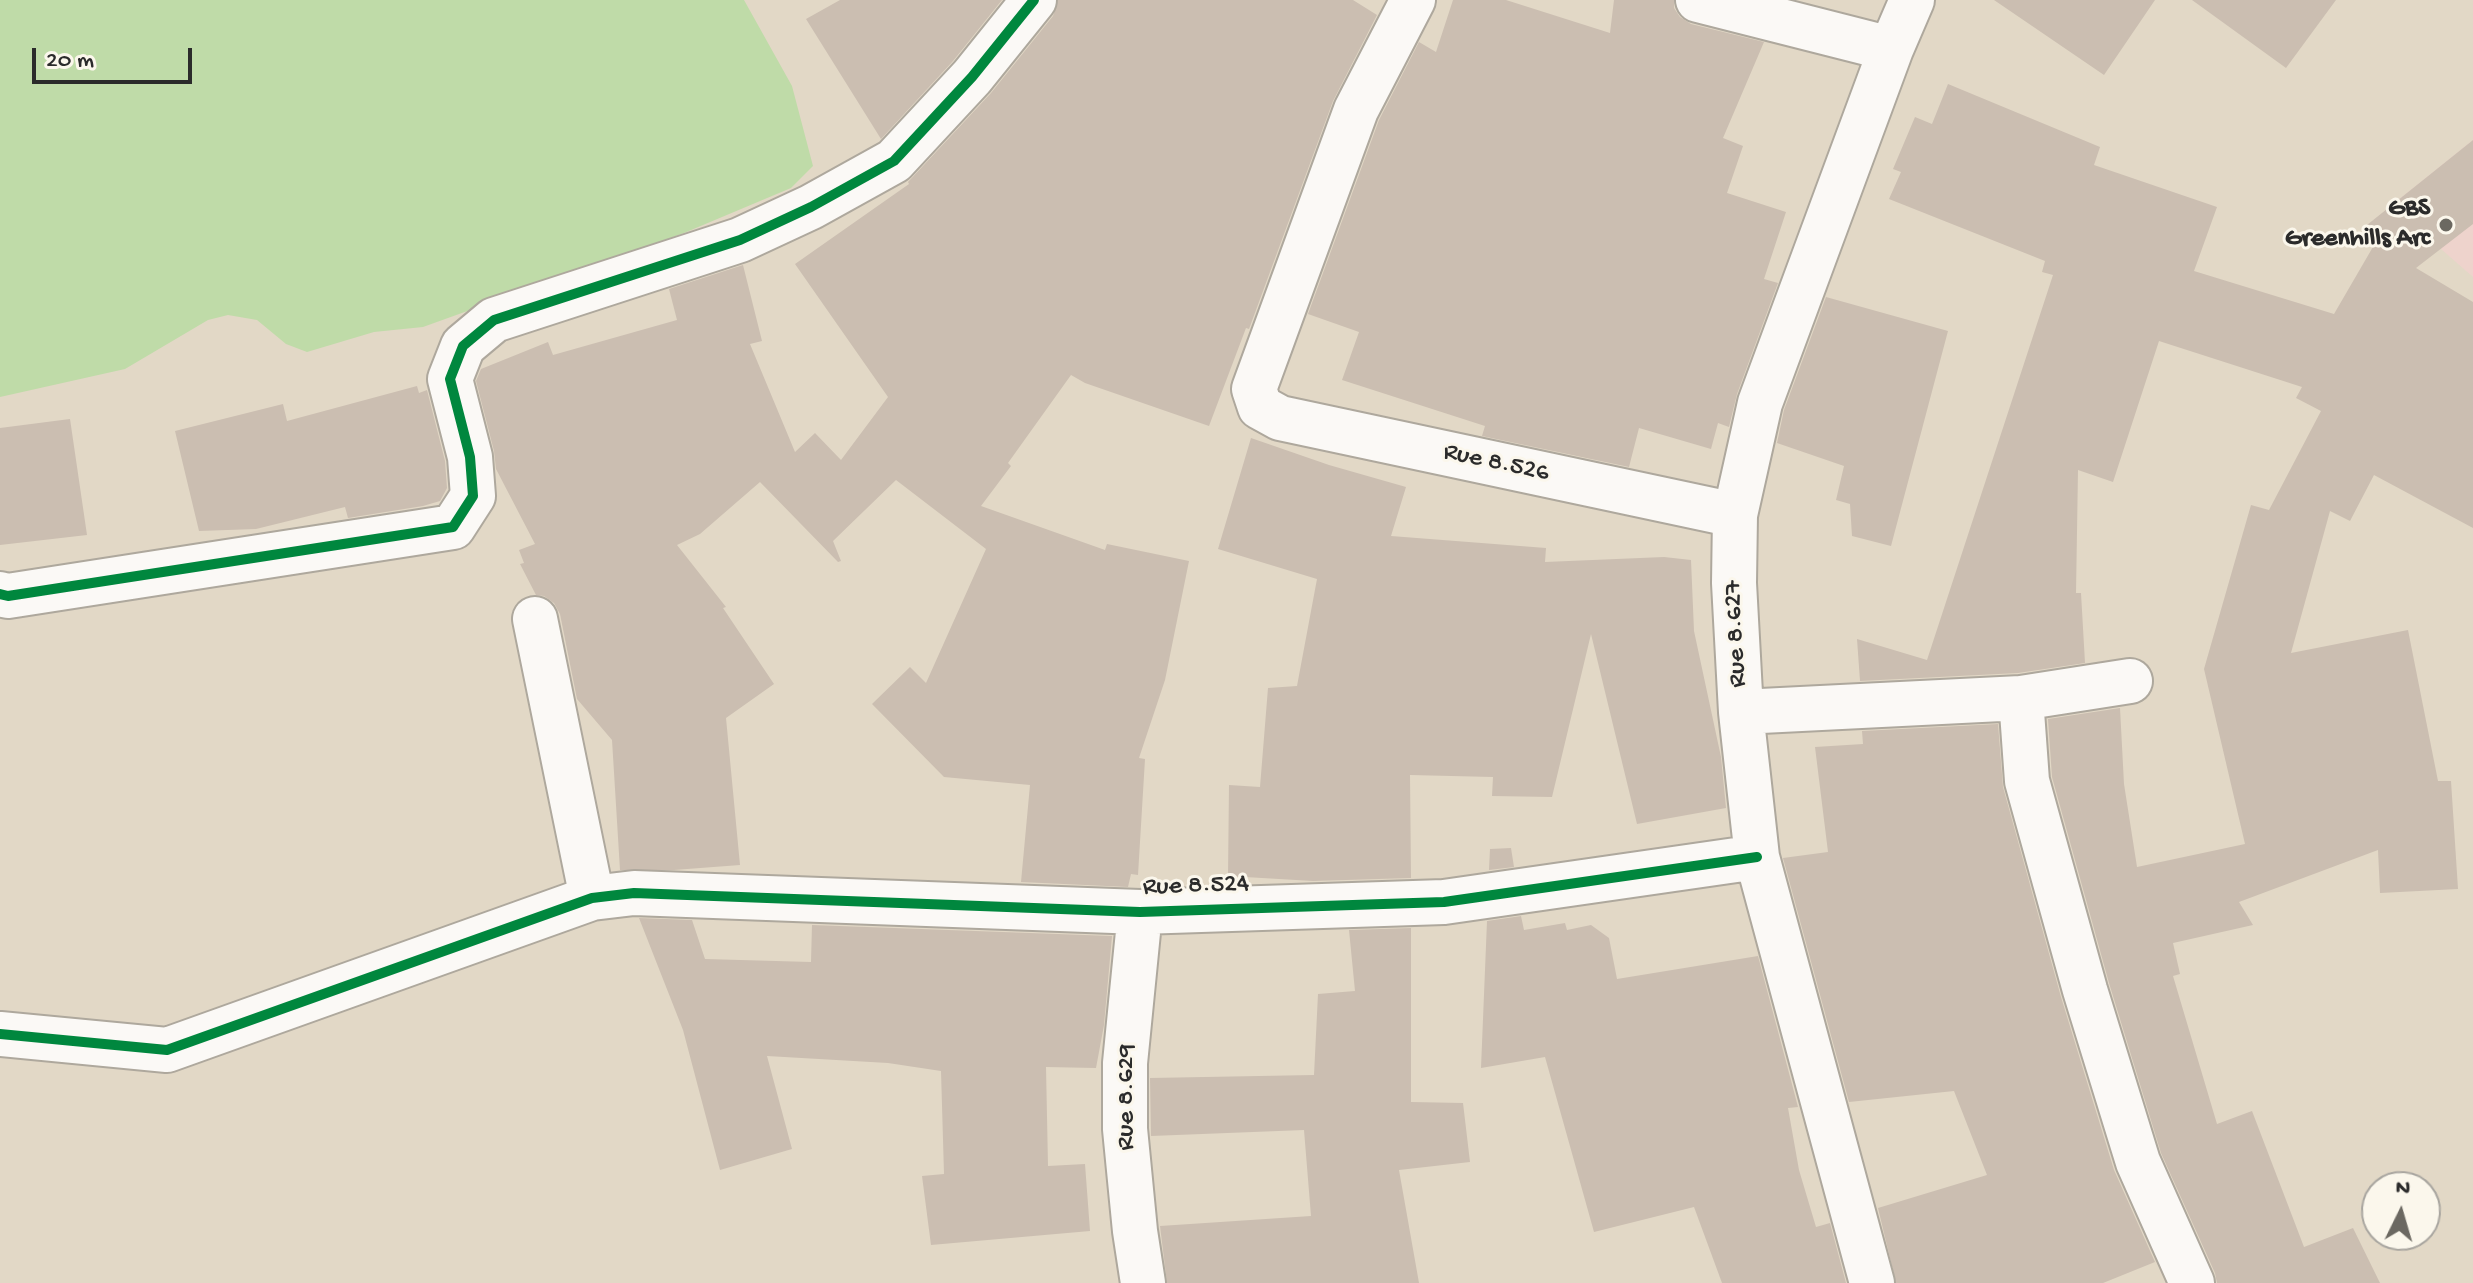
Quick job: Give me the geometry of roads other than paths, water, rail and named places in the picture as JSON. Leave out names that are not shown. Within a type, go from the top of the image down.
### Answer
[{"type":"street","points":[[0,594],[8,596],[453,527],[473,496],[470,457],[450,379],[463,346],[494,320],[740,240],[811,207],[894,161],[972,77],[1034,0]]},
{"type":"street","name":"Rue 8.526","points":[[1413,0],[1356,110],[1254,389],[1260,407],[1280,418],[1735,515]]},
{"type":"street","points":[[1698,0],[1891,49]]},
{"type":"street","name":"Rue 8.627","points":[[1872,1283],[1757,857],[1741,712],[1734,583],[1735,515],[1760,403],[1912,0]]},
{"type":"street","points":[[535,619],[592,898]]},
{"type":"street","points":[[1741,712],[2021,698],[2130,681]]},
{"type":"street","points":[[2021,698],[2027,781],[2085,990],[2138,1162],[2192,1283]]},
{"type":"street","name":"Rue 8.524","points":[[0,1034],[167,1050],[592,898],[634,893],[1140,912],[1444,902],[1757,857]]},
{"type":"street","name":"Rue 8.629","points":[[1140,912],[1125,1063],[1125,1129],[1143,1283]]},
{"type":"place","name":"GBS Greenhills Arc","points":[[2446,225]]}]
